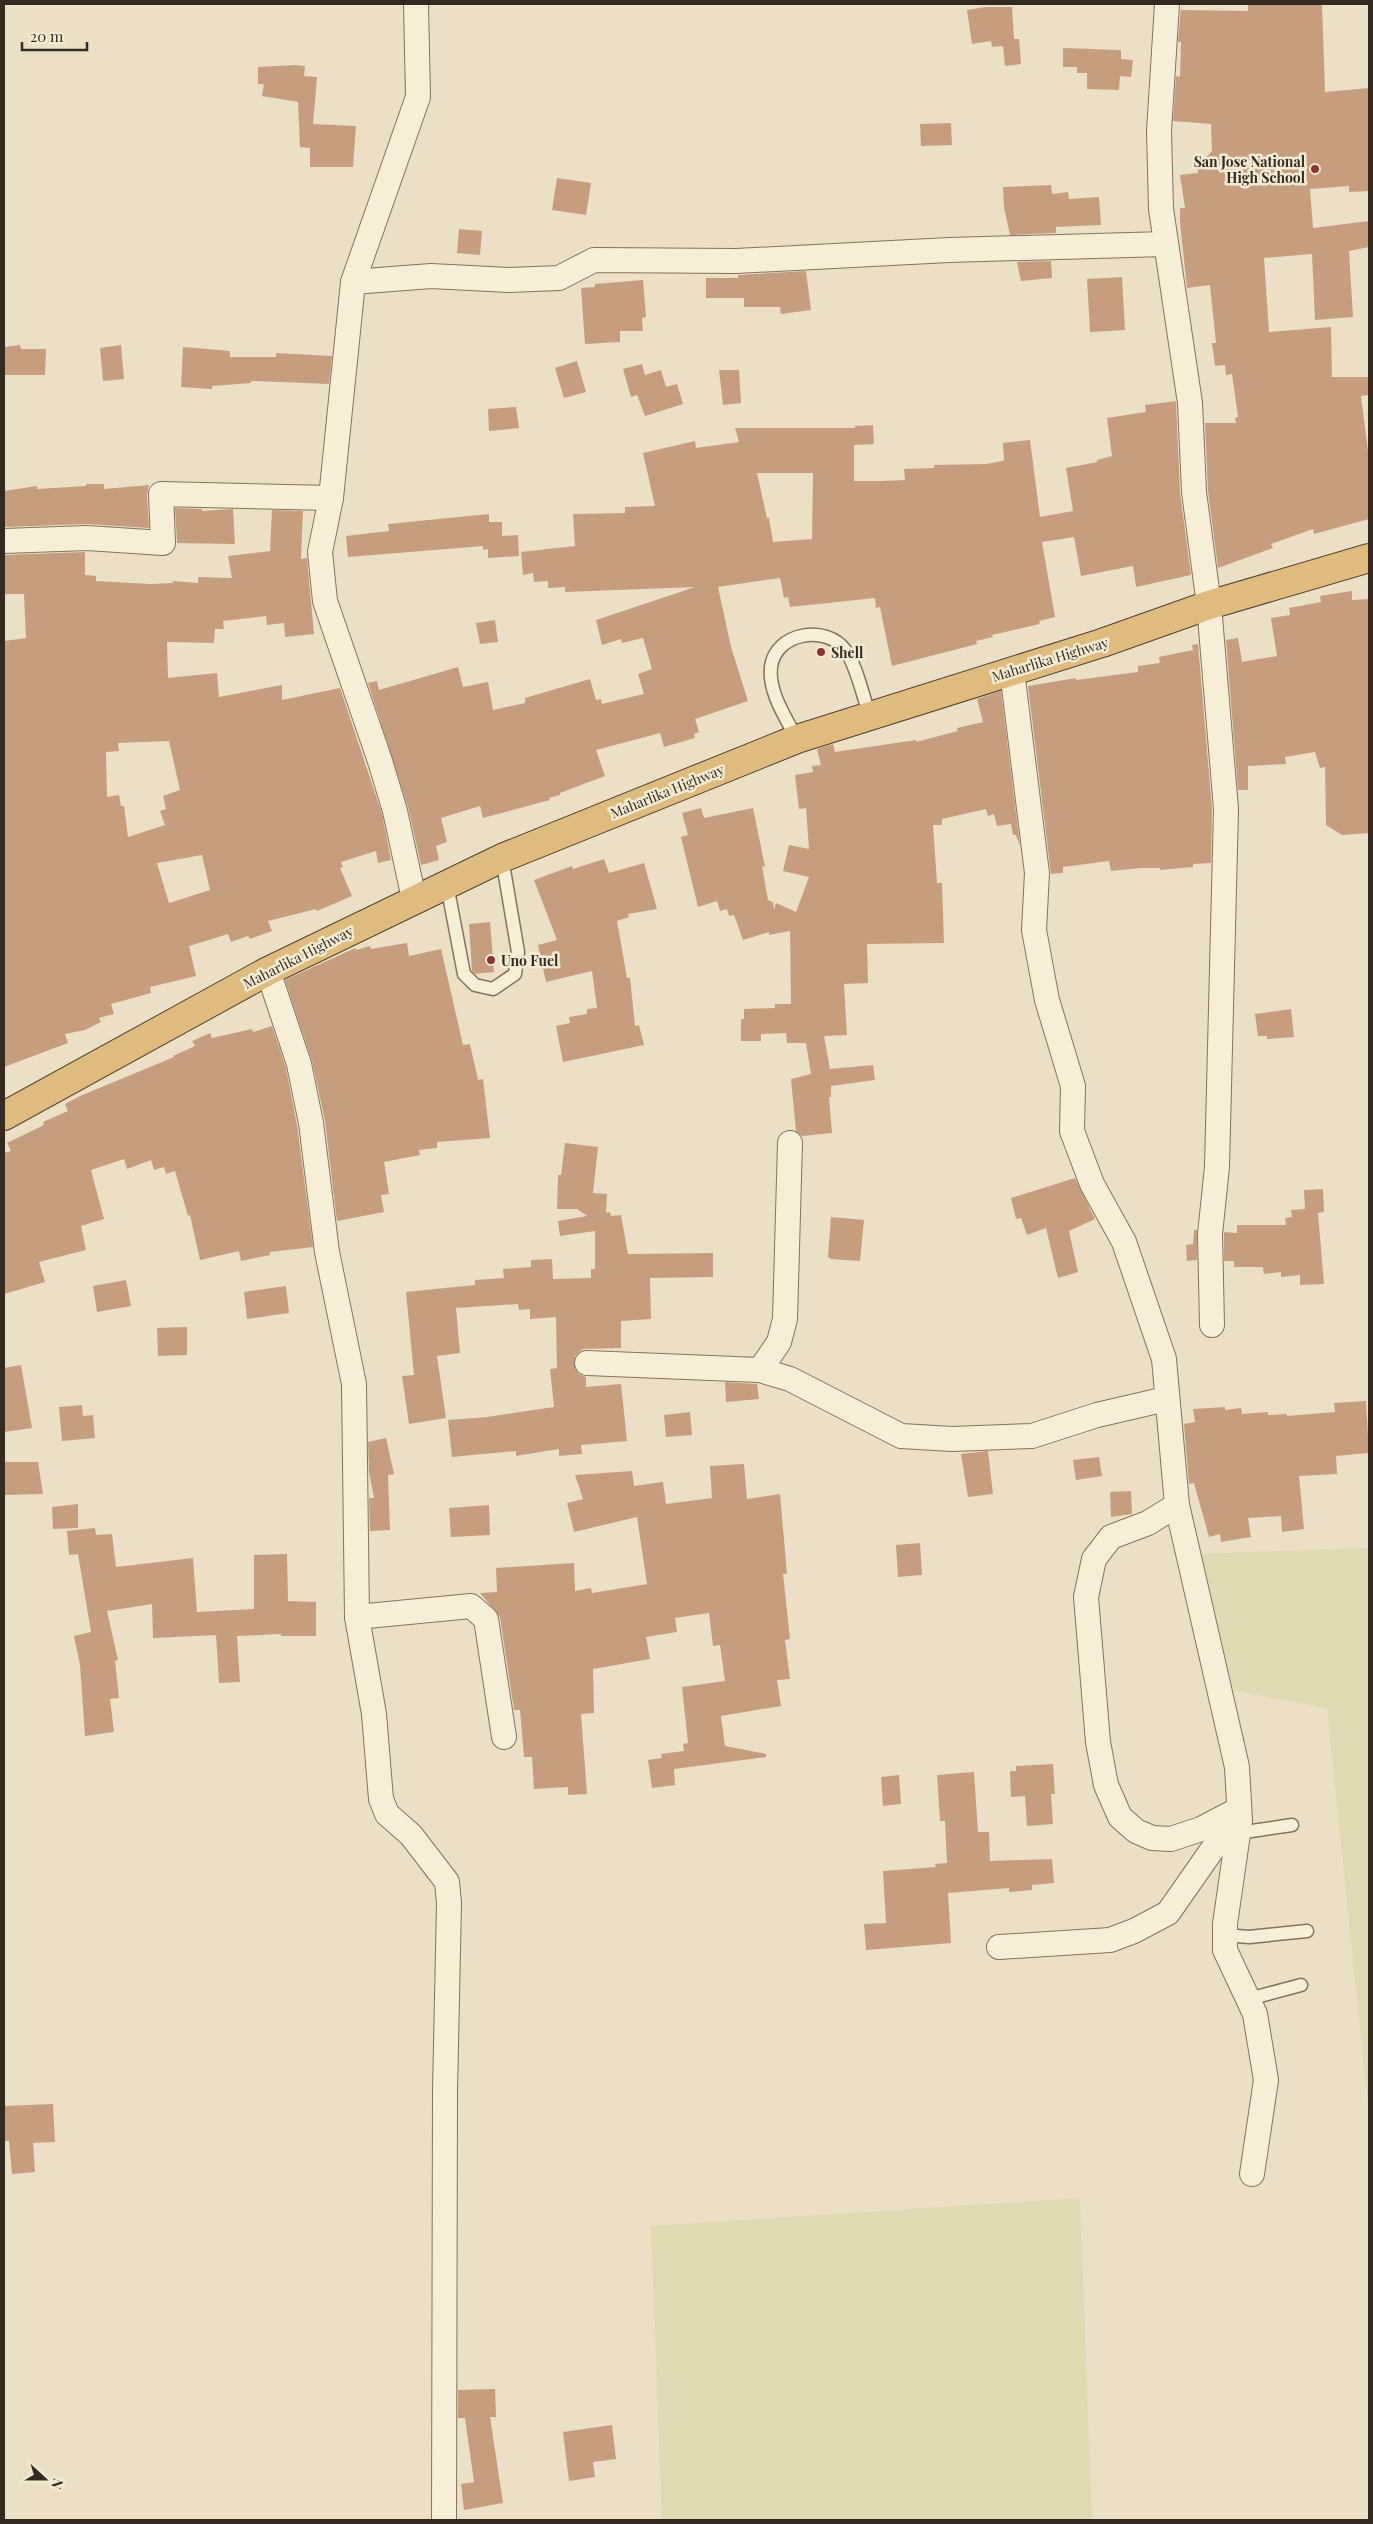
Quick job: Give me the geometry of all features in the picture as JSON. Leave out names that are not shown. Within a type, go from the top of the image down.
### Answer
[{"type":"highway","name":"Maharlika Highway","points":[[4,1116],[268,971],[502,858],[797,739],[1102,643],[1209,605],[1369,558]]},
{"type":"street","points":[[414,899],[395,811],[383,769],[325,601],[320,552],[331,498],[353,282],[418,96],[416,4]]},
{"type":"street","points":[[1167,4],[1159,131],[1161,209],[1190,403],[1194,492],[1209,605],[1226,809],[1217,1167],[1210,1234],[1212,1325]]},
{"type":"street","points":[[353,282],[431,276],[509,280],[559,278],[594,260],[736,261],[949,250],[1165,244]]},
{"type":"street","points":[[4,541],[87,538],[163,543],[161,494],[331,498]]},
{"type":"street","points":[[1012,670],[1037,873],[1034,930],[1047,1000],[1073,1086],[1072,1131],[1092,1184],[1127,1251],[1164,1359],[1166,1399],[1177,1505],[1235,1758],[1239,1821],[1225,1934],[1225,1950],[1255,2014],[1266,2080],[1252,2174]]},
{"type":"street","points":[[268,971],[301,1072],[311,1123],[326,1252],[354,1384],[357,1617],[374,1714],[381,1799],[387,1814],[411,1835],[447,1882],[449,1903],[445,2092],[444,2520]]},
{"type":"street","points":[[760,1370],[779,1342],[785,1320],[790,1143]]},
{"type":"street","points":[[587,1363],[760,1370],[790,1379],[901,1436],[952,1439],[1032,1436],[1097,1415],[1166,1399]]},
{"type":"street","points":[[1177,1505],[1148,1523],[1111,1537],[1094,1559],[1086,1597],[1098,1742],[1106,1785],[1120,1817],[1136,1830],[1152,1838],[1171,1839],[1202,1829],[1239,1821]]},
{"type":"street","points":[[357,1617],[471,1606],[486,1619],[504,1737]]},
{"type":"street","points":[[999,1947],[1110,1940],[1134,1931],[1168,1913],[1212,1850],[1239,1821]]},
{"type":"lane","points":[[797,739],[780,707],[771,668],[774,654],[788,640],[803,635],[825,636],[845,650],[870,716]]},
{"type":"lane","points":[[447,885],[464,974],[475,985],[493,989],[515,974],[518,952],[502,858]]},
{"type":"lane","points":[[1239,1821],[1292,1825]]},
{"type":"lane","points":[[1225,1934],[1249,1937],[1307,1931]]},
{"type":"lane","points":[[1249,1998],[1301,1985]]},
{"type":"shaded area","points":[[1369,1548],[1369,2115],[1327,1708],[1234,1691],[1191,1554]]},
{"type":"shaded area","points":[[1080,2198],[1092,2520],[662,2520],[651,2226]]},
{"type":"building","points":[[1248,4],[1322,4],[1325,92],[1369,88],[1369,191],[1349,192],[1349,186],[1310,189],[1313,228],[1369,221],[1369,247],[1349,251],[1353,317],[1315,320],[1312,254],[1264,258],[1269,332],[1331,327],[1332,377],[1369,377],[1369,395],[1361,396],[1369,459],[1369,519],[1314,534],[1313,529],[1271,544],[1273,548],[1218,568],[1208,491],[1205,423],[1236,423],[1235,418],[1238,417],[1232,374],[1226,375],[1225,365],[1215,366],[1212,343],[1216,343],[1210,285],[1187,288],[1180,223],[1180,208],[1185,208],[1180,175],[1198,173],[1197,161],[1204,160],[1212,151],[1211,124],[1173,121],[1176,76],[1180,77],[1181,42],[1178,42],[1181,7],[1181,10],[1248,11]]},
{"type":"building","points":[[986,7],[1012,7],[1014,39],[1019,39],[1021,64],[1005,66],[1003,46],[992,47],[991,41],[972,44],[967,10]]},
{"type":"building","points":[[1063,48],[1121,50],[1121,59],[1133,60],[1131,77],[1120,76],[1119,90],[1087,89],[1087,73],[1077,73],[1077,67],[1063,67]]},
{"type":"building","points":[[305,66],[304,76],[317,77],[313,124],[356,126],[353,167],[310,167],[310,148],[300,147],[298,102],[262,96],[264,84],[258,84],[258,67]]},
{"type":"building","points":[[951,123],[952,145],[921,146],[920,124]]},
{"type":"building","points":[[557,178],[591,183],[586,215],[552,210]]},
{"type":"building","points":[[1051,185],[1052,194],[1068,192],[1069,199],[1099,197],[1101,225],[1056,227],[1056,233],[1010,235],[1004,207],[1003,187]]},
{"type":"building","points":[[459,229],[482,231],[480,255],[457,253]]},
{"type":"building","points":[[1051,261],[1052,278],[1021,281],[1017,262]]},
{"type":"building","points":[[806,271],[811,310],[781,314],[780,307],[744,307],[744,298],[706,298],[706,278],[738,278],[738,275]]},
{"type":"building","points":[[1122,277],[1125,330],[1090,332],[1087,279]]},
{"type":"building","points":[[643,280],[646,317],[642,318],[643,331],[620,331],[620,342],[585,344],[581,288],[595,287],[595,284]]},
{"type":"building","points":[[20,345],[21,349],[46,349],[45,375],[4,375],[4,347]]},
{"type":"building","points":[[121,345],[124,379],[103,381],[100,348]]},
{"type":"building","points":[[183,347],[230,351],[230,357],[276,357],[276,353],[332,356],[329,384],[251,381],[251,383],[212,386],[212,389],[181,387]]},
{"type":"building","points":[[577,361],[586,392],[564,398],[555,368]]},
{"type":"building","points":[[642,364],[645,375],[661,370],[666,387],[677,384],[683,404],[645,416],[637,395],[631,397],[623,369]]},
{"type":"building","points":[[719,370],[739,370],[741,403],[723,405]]},
{"type":"building","points":[[1176,401],[1180,493],[1191,575],[1136,587],[1133,566],[1081,576],[1074,537],[1042,542],[1055,617],[1039,621],[1040,624],[992,635],[993,637],[976,641],[977,644],[892,666],[880,607],[876,608],[875,598],[790,607],[788,597],[784,598],[780,578],[718,587],[731,647],[748,701],[695,719],[699,732],[694,734],[695,738],[664,747],[660,733],[596,750],[605,776],[560,793],[560,795],[549,798],[550,800],[483,818],[480,806],[441,818],[447,842],[436,846],[439,860],[421,865],[408,807],[368,683],[377,681],[379,690],[458,667],[463,687],[488,682],[493,710],[525,703],[525,698],[590,679],[596,700],[601,699],[602,704],[644,694],[638,674],[652,669],[643,638],[622,643],[621,639],[602,645],[596,620],[695,587],[565,592],[565,587],[548,588],[548,581],[534,582],[533,573],[523,575],[521,552],[575,546],[573,514],[625,513],[625,507],[655,506],[643,453],[695,441],[696,448],[739,442],[735,428],[855,428],[855,426],[873,425],[874,444],[854,445],[854,481],[883,481],[905,480],[904,469],[934,468],[934,465],[987,464],[1002,461],[1004,460],[1003,443],[1030,440],[1040,517],[1073,511],[1066,468],[1097,462],[1097,460],[1112,456],[1107,418],[1146,412],[1145,405]],"holes":[[[757,473],[813,473],[812,539],[773,542],[769,518],[767,518]]]},
{"type":"building","points":[[516,407],[519,428],[489,431],[488,409]]},
{"type":"building","points":[[86,484],[104,484],[104,489],[149,485],[147,495],[149,528],[87,524],[4,527],[4,491],[37,486],[37,489],[86,486]]},
{"type":"building","points":[[175,508],[202,509],[202,511],[233,509],[235,544],[177,543]]},
{"type":"building","points":[[272,510],[303,511],[301,559],[307,558],[314,634],[285,637],[284,623],[267,625],[266,616],[223,621],[224,629],[215,629],[214,643],[167,642],[168,678],[217,673],[219,697],[282,685],[282,700],[340,688],[382,814],[391,860],[378,863],[376,851],[341,862],[343,867],[340,868],[352,896],[317,911],[316,909],[268,921],[272,931],[250,939],[248,936],[231,942],[228,934],[189,946],[196,976],[150,987],[151,993],[111,1004],[114,1014],[99,1018],[101,1022],[85,1030],[65,1034],[68,1043],[4,1067],[4,641],[26,638],[24,594],[4,594],[4,555],[85,552],[85,575],[96,576],[96,581],[150,584],[173,583],[173,581],[198,583],[198,577],[232,578],[228,556],[270,551]],"holes":[[[169,741],[180,790],[163,796],[166,809],[160,811],[165,825],[128,837],[124,806],[121,806],[119,795],[107,797],[106,752],[119,751],[118,743]],[[202,855],[210,890],[169,903],[157,863]]]},
{"type":"building","points":[[489,514],[489,522],[502,522],[502,536],[518,535],[519,556],[488,558],[488,549],[483,550],[483,546],[348,557],[346,536],[389,531],[388,524]]},
{"type":"building","points":[[1352,591],[1352,600],[1369,599],[1369,833],[1342,835],[1326,825],[1325,767],[1320,768],[1315,752],[1285,757],[1286,764],[1248,766],[1248,790],[1238,790],[1226,640],[1238,638],[1242,662],[1277,656],[1271,618],[1290,615],[1289,608],[1321,602],[1320,596]]},
{"type":"building","points":[[495,620],[498,642],[480,644],[476,623]]},
{"type":"building","points":[[1198,644],[1212,809],[1211,863],[1193,864],[1193,867],[1160,870],[1160,868],[1141,868],[1111,871],[1109,861],[1063,867],[1063,873],[1051,874],[1028,686],[1076,678],[1076,680],[1138,672],[1138,666],[1160,663],[1159,657],[1193,650],[1192,645]]},
{"type":"building","points":[[1001,691],[1020,846],[1016,835],[1013,835],[1011,824],[997,826],[994,814],[988,816],[986,809],[942,819],[942,825],[933,825],[937,883],[942,883],[944,943],[867,944],[868,983],[844,984],[847,1035],[824,1036],[830,1069],[873,1065],[875,1080],[831,1086],[831,1097],[829,1097],[832,1133],[802,1136],[796,1131],[791,1079],[811,1074],[806,1043],[787,1043],[786,1033],[761,1034],[761,1041],[741,1041],[741,1019],[744,1019],[744,1009],[775,1008],[775,1004],[791,1004],[790,931],[769,935],[769,932],[743,940],[734,915],[729,916],[727,909],[720,911],[717,901],[698,907],[681,837],[688,835],[682,813],[701,808],[704,818],[753,808],[765,867],[762,866],[768,900],[773,902],[774,910],[776,903],[796,912],[809,877],[783,871],[789,845],[809,849],[806,808],[799,809],[795,775],[813,772],[812,766],[821,765],[817,749],[833,744],[835,752],[916,740],[916,742],[958,731],[957,728],[983,722],[977,699]]},
{"type":"building","points":[[604,859],[609,873],[644,863],[657,909],[628,914],[629,917],[617,921],[627,978],[630,978],[635,1026],[639,1025],[644,1045],[563,1062],[556,1026],[570,1023],[569,1017],[587,1014],[587,1009],[597,1008],[592,971],[546,982],[538,945],[557,940],[534,880],[572,866],[573,869]]},
{"type":"building","points":[[490,922],[494,972],[475,974],[472,971],[469,924]]},
{"type":"building","points":[[407,943],[409,956],[441,949],[463,1045],[470,1044],[478,1080],[483,1079],[490,1138],[437,1142],[437,1148],[419,1150],[420,1155],[384,1162],[389,1194],[381,1195],[384,1212],[337,1221],[325,1121],[312,1061],[285,980],[355,948],[356,950],[370,946],[371,949]]},
{"type":"building","points":[[1291,1009],[1294,1037],[1267,1039],[1267,1036],[1258,1036],[1255,1014]]},
{"type":"building","points":[[272,1026],[286,1068],[297,1125],[313,1247],[270,1252],[270,1255],[241,1261],[239,1251],[200,1260],[190,1215],[188,1216],[175,1171],[166,1174],[164,1167],[154,1170],[151,1160],[127,1169],[124,1159],[91,1170],[104,1219],[81,1226],[86,1250],[39,1262],[45,1282],[4,1294],[4,1153],[11,1151],[7,1143],[44,1125],[43,1122],[68,1111],[65,1104],[174,1057],[195,1046],[192,1041],[210,1033],[212,1038],[252,1029],[253,1032]]},
{"type":"building","points":[[565,1143],[598,1147],[593,1193],[607,1194],[606,1213],[610,1212],[611,1216],[621,1215],[628,1254],[713,1253],[713,1277],[650,1278],[651,1319],[621,1321],[621,1348],[583,1349],[575,1356],[575,1369],[579,1374],[586,1377],[586,1387],[621,1384],[627,1441],[581,1445],[582,1454],[559,1456],[559,1449],[516,1456],[516,1451],[452,1457],[448,1420],[487,1417],[554,1407],[550,1369],[557,1368],[556,1317],[530,1319],[530,1309],[519,1310],[518,1304],[456,1308],[460,1353],[437,1356],[446,1418],[409,1424],[402,1376],[414,1375],[406,1292],[475,1285],[475,1280],[504,1278],[503,1269],[531,1267],[531,1260],[552,1259],[553,1279],[591,1278],[591,1269],[595,1269],[595,1231],[560,1236],[558,1221],[587,1216],[577,1209],[557,1209],[558,1175],[561,1175]]},
{"type":"building","points":[[1075,1178],[1095,1219],[1069,1231],[1078,1272],[1058,1278],[1046,1228],[1027,1235],[1021,1218],[1016,1219],[1011,1198]]},
{"type":"building","points":[[1323,1189],[1324,1212],[1318,1213],[1324,1284],[1300,1285],[1300,1275],[1281,1277],[1281,1272],[1264,1274],[1263,1267],[1234,1267],[1234,1261],[1224,1261],[1224,1232],[1237,1233],[1237,1225],[1286,1225],[1285,1218],[1292,1217],[1291,1210],[1305,1209],[1304,1190]]},
{"type":"building","points":[[831,1217],[864,1220],[860,1261],[831,1259],[828,1257]]},
{"type":"building","points":[[1194,1230],[1197,1230],[1197,1260],[1187,1261],[1186,1245],[1193,1244]]},
{"type":"building","points":[[126,1280],[131,1306],[97,1312],[93,1286]]},
{"type":"building","points":[[286,1286],[289,1313],[247,1319],[244,1292]]},
{"type":"building","points":[[187,1327],[187,1355],[158,1356],[157,1328]]},
{"type":"building","points":[[21,1365],[32,1428],[4,1432],[4,1368]]},
{"type":"building","points":[[725,1382],[757,1384],[759,1399],[726,1402]]},
{"type":"building","points":[[1366,1401],[1369,1453],[1336,1456],[1337,1474],[1299,1476],[1304,1529],[1282,1532],[1281,1516],[1248,1518],[1251,1537],[1221,1542],[1220,1534],[1209,1537],[1194,1483],[1189,1484],[1184,1424],[1195,1422],[1193,1409],[1225,1407],[1225,1410],[1241,1408],[1242,1414],[1268,1412],[1268,1415],[1287,1414],[1287,1416],[1335,1412],[1334,1403]]},
{"type":"building","points":[[82,1405],[83,1416],[93,1415],[95,1438],[62,1441],[59,1407]]},
{"type":"building","points":[[690,1412],[692,1435],[666,1437],[664,1415]]},
{"type":"building","points":[[386,1438],[394,1474],[388,1475],[390,1530],[370,1531],[369,1498],[374,1498],[369,1472],[368,1442]]},
{"type":"building","points":[[988,1451],[993,1494],[968,1497],[961,1454]]},
{"type":"building","points":[[1099,1457],[1102,1476],[1076,1480],[1073,1460]]},
{"type":"building","points":[[4,1462],[38,1462],[43,1494],[4,1495]]},
{"type":"building","points":[[744,1464],[747,1499],[780,1494],[787,1574],[783,1574],[790,1639],[785,1640],[790,1679],[777,1680],[781,1706],[721,1716],[725,1746],[766,1754],[766,1757],[674,1769],[675,1785],[652,1788],[648,1760],[662,1758],[661,1754],[684,1751],[683,1744],[688,1743],[682,1687],[725,1681],[720,1645],[713,1646],[709,1613],[675,1618],[677,1632],[646,1637],[650,1659],[593,1669],[594,1713],[581,1714],[587,1794],[568,1795],[568,1787],[534,1789],[532,1757],[524,1757],[520,1710],[514,1710],[500,1617],[480,1593],[497,1592],[496,1568],[574,1563],[575,1591],[591,1588],[592,1593],[647,1584],[637,1517],[574,1532],[567,1503],[583,1499],[575,1475],[632,1471],[634,1486],[663,1482],[666,1504],[712,1498],[710,1466]]},
{"type":"building","points":[[1131,1491],[1132,1514],[1111,1517],[1110,1492]]},
{"type":"building","points":[[78,1504],[78,1528],[53,1529],[52,1507]]},
{"type":"building","points":[[489,1505],[490,1535],[451,1537],[449,1508]]},
{"type":"building","points":[[95,1528],[96,1535],[112,1534],[116,1567],[193,1558],[197,1612],[254,1609],[254,1555],[287,1554],[288,1601],[316,1602],[316,1636],[281,1636],[281,1634],[237,1636],[240,1682],[219,1683],[216,1635],[153,1638],[152,1604],[107,1611],[118,1660],[115,1661],[119,1698],[110,1699],[114,1732],[85,1736],[80,1665],[74,1636],[91,1632],[78,1554],[69,1555],[67,1531]]},
{"type":"building","points":[[920,1543],[922,1575],[898,1577],[896,1545]]},
{"type":"building","points":[[1053,1764],[1055,1794],[1051,1794],[1053,1824],[1027,1826],[1025,1796],[1011,1797],[1010,1771],[1016,1771],[1016,1766]]},
{"type":"building","points":[[974,1772],[978,1832],[989,1832],[990,1861],[1052,1859],[1054,1883],[1032,1885],[1032,1890],[1009,1892],[1009,1888],[948,1893],[951,1943],[866,1950],[864,1924],[886,1923],[883,1871],[936,1867],[935,1864],[947,1863],[945,1821],[940,1821],[937,1775]]},
{"type":"building","points":[[899,1775],[901,1804],[883,1806],[881,1777]]},
{"type":"building","points":[[53,2104],[55,2142],[33,2143],[35,2172],[12,2174],[9,2141],[4,2141],[4,2106]]},
{"type":"building","points":[[495,2389],[496,2417],[490,2417],[503,2503],[464,2510],[461,2484],[474,2482],[465,2418],[458,2418],[458,2390]]},
{"type":"building","points":[[612,2425],[616,2459],[593,2462],[595,2477],[569,2481],[563,2432]]},
{"type":"place","name":"San Jose National High School","points":[[1315,169]]},
{"type":"place","name":"Shell","points":[[821,652]]},
{"type":"place","name":"Uno Fuel","points":[[491,960]]}]
